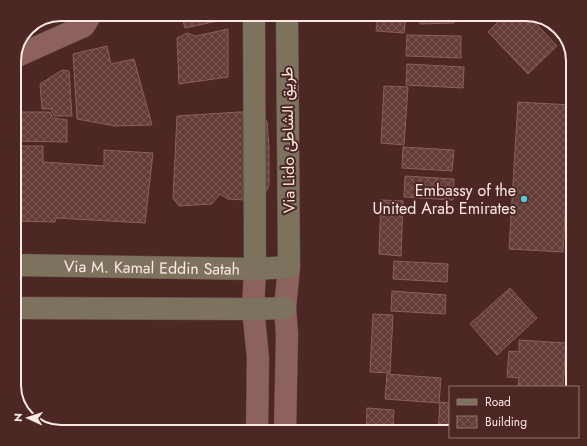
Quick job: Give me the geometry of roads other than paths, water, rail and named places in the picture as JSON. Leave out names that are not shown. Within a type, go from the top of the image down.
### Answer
[{"type":"main road","name":"Via Lido طريق الشاطئ","points":[[254,21],[255,269]]},
{"type":"main road","name":"Via Lido طريق الشاطئ","points":[[287,21],[289,267]]},
{"type":"main road","name":"Via M. Kamal Eddin Satah","points":[[21,265],[255,269],[289,267]]},
{"type":"main road","points":[[21,308],[285,308]]},
{"type":"street","points":[[22,54],[84,26],[87,21]]},
{"type":"street","points":[[285,425],[287,334],[285,308],[289,267]]},
{"type":"street","points":[[255,269],[253,309],[258,358],[257,425]]},
{"type":"place","name":"Embassy of the United Arab Emirates","points":[[524,199]]}]
